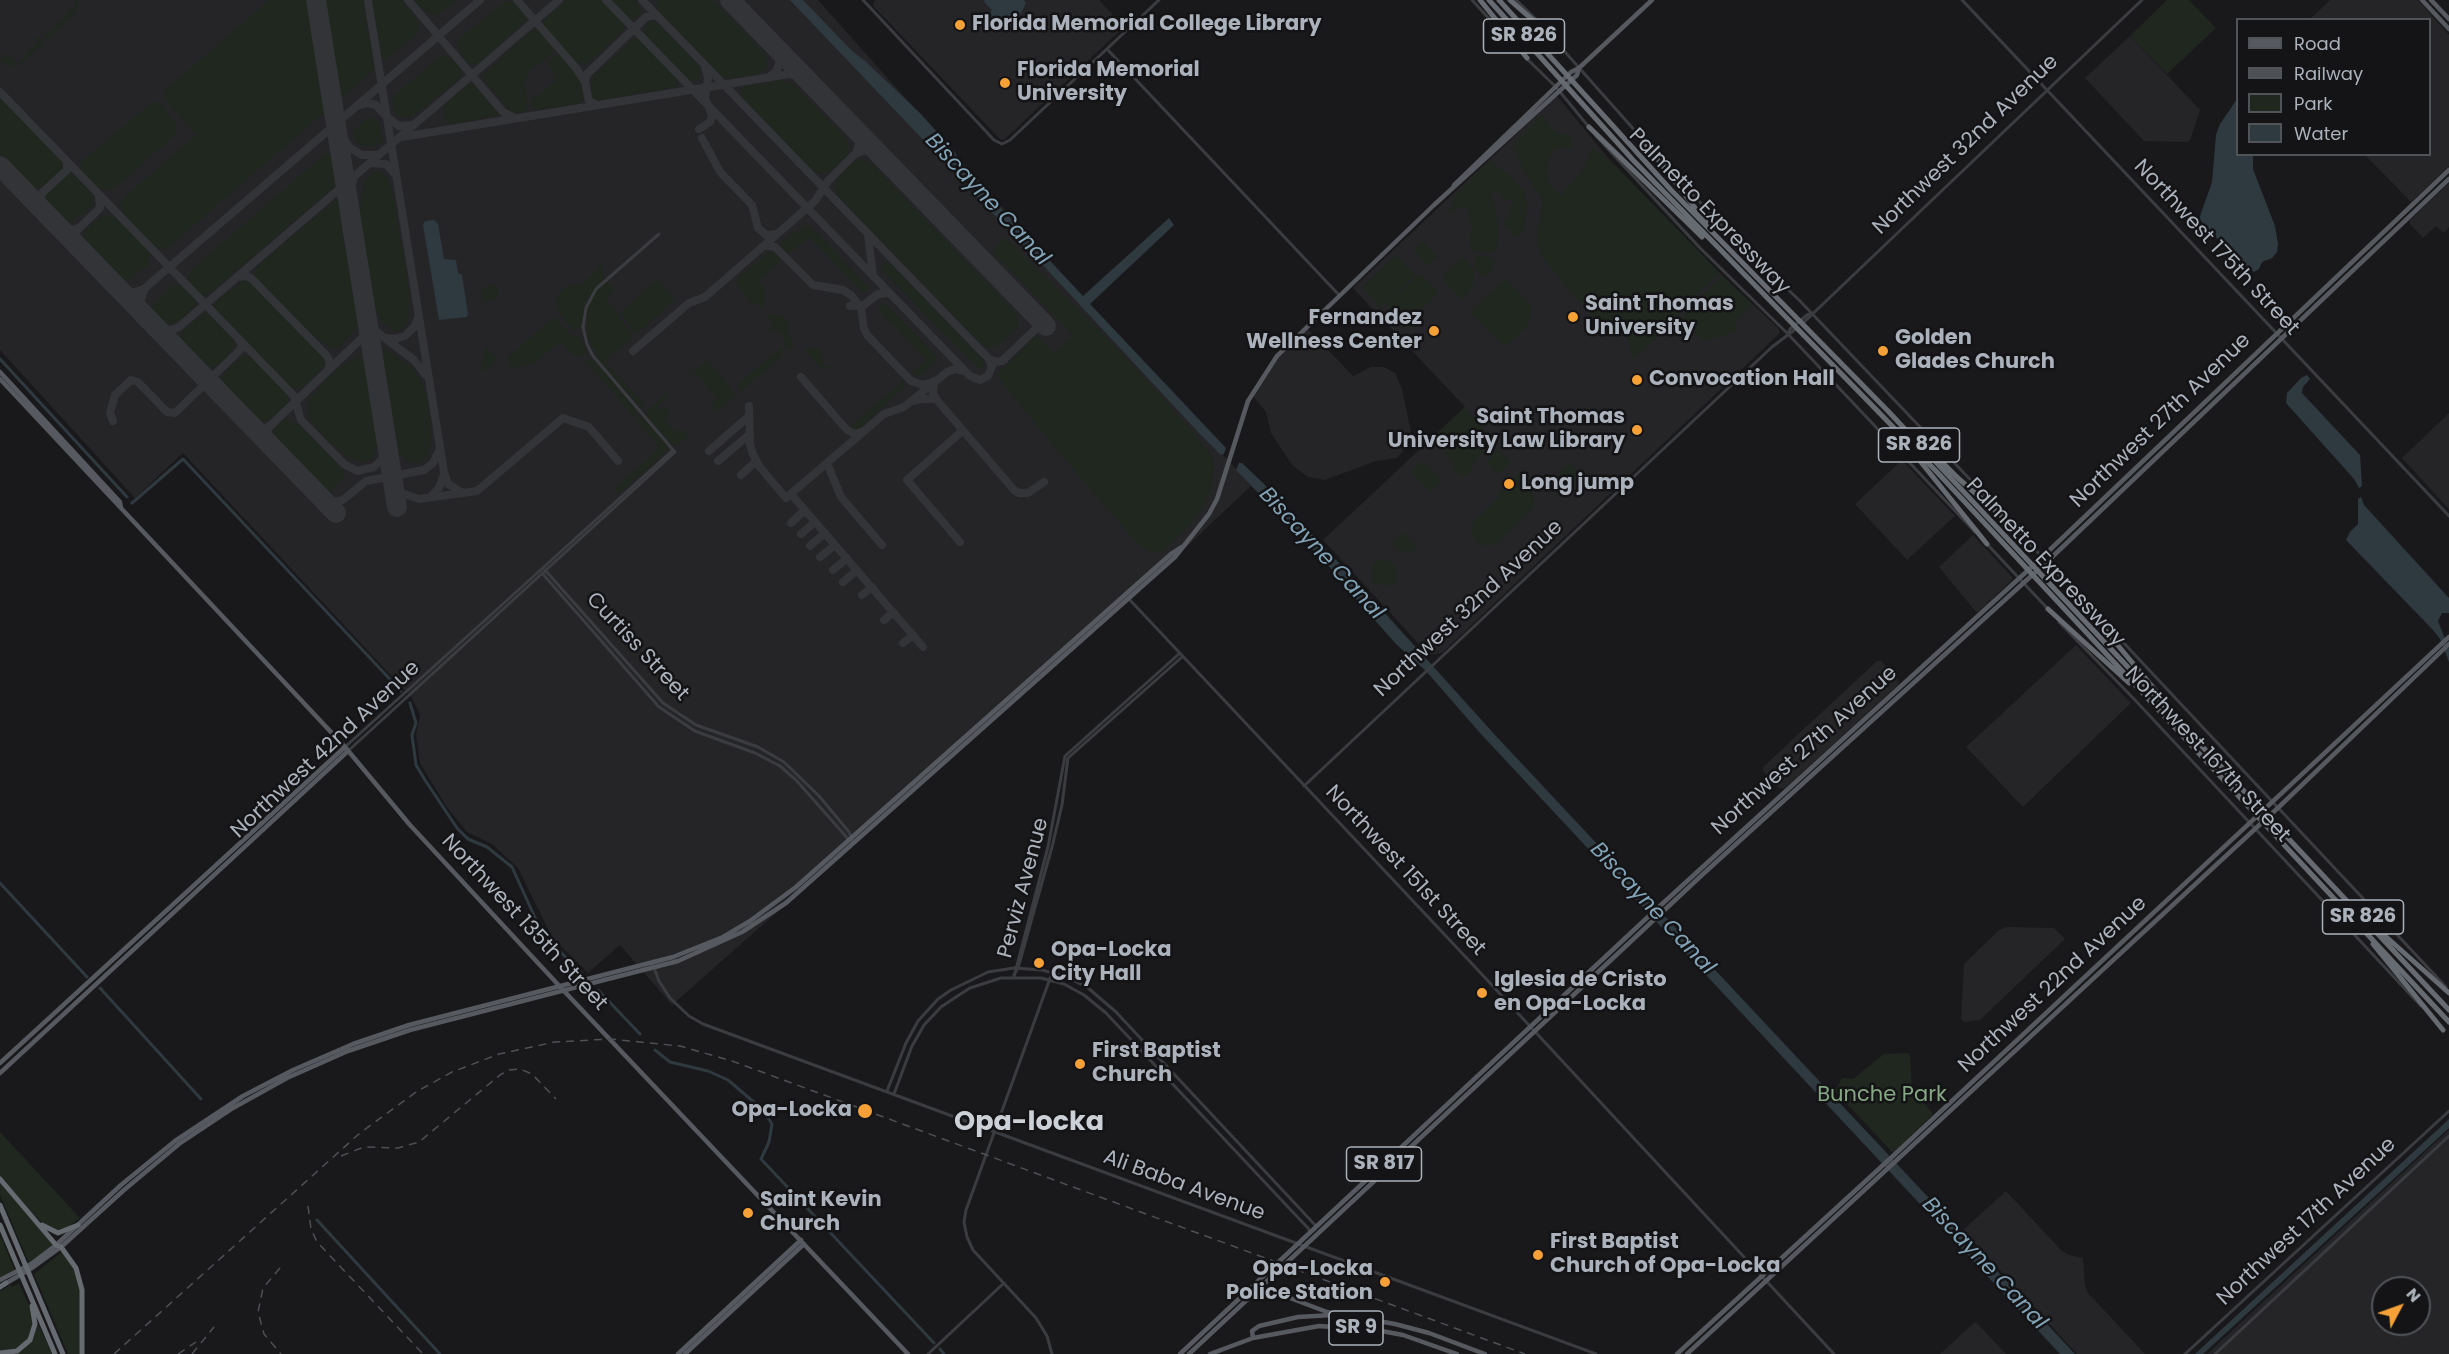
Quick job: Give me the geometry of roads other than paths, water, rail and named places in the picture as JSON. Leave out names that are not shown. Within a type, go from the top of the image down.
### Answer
[{"type":"highway","points":[[1480,0],[1527,58]]},
{"type":"highway","name":"Palmetto Expressway","points":[[1489,0],[1560,71]]},
{"type":"highway","name":"Palmetto Expressway","points":[[1499,0],[1575,88],[1791,316],[1888,411],[2025,562],[2259,804],[2449,1010]]},
{"type":"highway","points":[[1509,0],[1550,35]]},
{"type":"highway","name":"Palmetto Expressway","points":[[1575,88],[1634,160],[1722,252],[1791,316]]},
{"type":"highway","points":[[1589,127],[1708,243],[1722,252]]},
{"type":"highway","points":[[1638,134],[1718,238]]},
{"type":"highway","name":"Palmetto Expressway","points":[[1807,332],[1903,438],[2025,562]]},
{"type":"highway","points":[[1888,411],[2013,526]]},
{"type":"highway","points":[[1903,438],[1987,544]]},
{"type":"highway","name":"Palmetto Expressway","points":[[2040,578],[2149,700],[2449,1022]]},
{"type":"highway","points":[[2070,588],[2176,718]]},
{"type":"highway","points":[[2048,609],[2149,700]]},
{"type":"highway","points":[[2349,901],[2449,992]]},
{"type":"highway","points":[[2360,926],[2443,1030]]},
{"type":"highway","points":[[0,1179],[76,1269],[82,1285],[82,1354]]},
{"type":"highway","points":[[0,1206],[63,1354]]},
{"type":"highway","points":[[34,1220],[58,1233],[78,1225]]},
{"type":"highway","points":[[0,1224],[55,1354]]},
{"type":"highway","points":[[0,1353],[17,1351],[30,1340],[35,1324],[29,1293]]},
{"type":"main road","points":[[1,1284],[33,1268],[179,1144],[233,1108],[287,1078],[348,1051],[402,1032],[653,966],[716,945],[760,921],[798,893],[852,840],[1126,597],[1171,554],[1184,546],[1217,499],[1248,401],[1277,356],[1558,89],[1577,75],[1579,68],[1652,0]]},
{"type":"main road","points":[[2422,0],[2449,29]]},
{"type":"main road","points":[[2431,0],[2449,19]]},
{"type":"main road","points":[[2430,9],[2438,8]]},
{"type":"main road","name":"Northwest 27th Avenue","points":[[1180,1354],[1531,1026],[1655,920],[1877,716],[2449,170]]},
{"type":"main road","name":"Northwest 27th Avenue","points":[[1191,1353],[1535,1031],[1650,915],[1872,711],[2021,580],[2046,562],[2449,179]]},
{"type":"main road","points":[[2405,221],[2408,209]]},
{"type":"main road","points":[[2396,229],[2398,218]]},
{"type":"main road","name":"Northwest 135th Street","points":[[0,372],[4,381],[347,749],[410,825],[908,1354]]},
{"type":"main road","points":[[2186,421],[2190,425]]},
{"type":"main road","points":[[2148,466],[2151,453]]},
{"type":"main road","points":[[2111,501],[2114,489]]},
{"type":"main road","points":[[2101,509],[2105,497]]},
{"type":"main road","name":"Northwest 22nd Avenue","points":[[1687,1354],[1887,1170],[1895,1158],[2449,637]]},
{"type":"main road","name":"Northwest 22nd Avenue","points":[[1677,1354],[2277,808],[2449,644]]},
{"type":"main road","points":[[1872,711],[1877,716]]},
{"type":"main road","name":"Northwest 42nd Avenue","points":[[0,1063],[253,831],[347,749]]},
{"type":"main road","name":"Northwest 42nd Avenue","points":[[0,1072],[257,836],[347,749]]},
{"type":"main road","points":[[1760,822],[1779,801],[1779,796]]},
{"type":"main road","points":[[253,831],[257,836]]},
{"type":"main road","points":[[169,908],[174,913]]},
{"type":"main road","points":[[146,930],[150,935]]},
{"type":"main road","points":[[58,1246],[134,1174],[176,1141],[234,1102],[293,1070],[353,1044],[409,1025],[562,989]]},
{"type":"main road","points":[[42,1025],[46,1030]]},
{"type":"main road","points":[[1315,1237],[1316,1227]]},
{"type":"main road","points":[[678,1354],[802,1242]]},
{"type":"main road","points":[[685,1354],[802,1242]]},
{"type":"main road","name":"SR 9","points":[[1254,1285],[1308,1306],[1344,1316],[1406,1327],[1485,1354]]},
{"type":"main road","points":[[1253,1338],[1252,1331],[1259,1326],[1298,1317],[1344,1316]]},
{"type":"main road","name":"SR 9","points":[[1210,1354],[1253,1338],[1319,1326],[1352,1327],[1403,1335],[1457,1354]]},
{"type":"main road","points":[[1200,1344],[1202,1333]]},
{"type":"main road","points":[[1191,1353],[1194,1341]]},
{"type":"street","points":[[862,0],[994,140],[1001,144],[1010,140],[1159,0]]},
{"type":"street","name":"Northwest 167th Street","points":[[1472,0],[1558,89],[1604,147],[1701,249],[1788,334],[2449,1036]]},
{"type":"street","points":[[1516,0],[1710,214],[1812,313],[2042,558]]},
{"type":"street","name":"Northwest 175th Street","points":[[1962,0],[2449,516]]},
{"type":"street","name":"Northwest 32nd Avenue","points":[[1304,786],[1788,334],[1809,319],[1812,313],[2142,0]]},
{"type":"street","points":[[1107,49],[1339,295]]},
{"type":"street","points":[[659,234],[593,292],[586,308],[584,333],[587,344],[596,359],[674,451]]},
{"type":"street","name":"Northwest 42nd Avenue","points":[[347,749],[474,629],[618,498],[674,451]]},
{"type":"street","name":"Northwest 42nd Avenue","points":[[347,749],[545,573],[674,451]]},
{"type":"street","points":[[618,498],[622,502]]},
{"type":"street","name":"Northwest 167th Street","points":[[2042,558],[2085,601],[2449,992]]},
{"type":"street","name":"Curtiss Street","points":[[541,569],[658,699],[688,721],[763,749],[784,762],[797,772],[852,840]]},
{"type":"street","name":"Curtiss Street","points":[[545,573],[654,703],[685,726],[760,755],[787,771],[852,840]]},
{"type":"street","name":"Northwest 151st Street","points":[[1126,597],[1531,1026],[1834,1354]]},
{"type":"street","points":[[474,629],[478,634]]},
{"type":"street","name":"Perviz Avenue","points":[[1014,977],[1048,847],[1065,756],[1182,655]]},
{"type":"street","points":[[408,690],[411,694]]},
{"type":"street","points":[[685,726],[688,721]]},
{"type":"street","points":[[787,771],[797,772]]},
{"type":"street","name":"Ali Baba Avenue","points":[[653,966],[670,998],[689,1016],[703,1024],[1596,1354]]},
{"type":"street","points":[[887,1091],[912,1031],[921,1016],[938,999],[988,972],[1016,968],[1052,973],[1076,981],[1112,1008],[1316,1227]]},
{"type":"street","points":[[1052,973],[965,1213],[964,1222],[973,1250],[1036,1318],[1047,1336],[1052,1354]]},
{"type":"street","points":[[894,1094],[924,1025],[941,1007],[970,988],[989,981],[1014,977],[1050,981],[1072,987],[1106,1013],[1307,1227],[1310,1233]]},
{"type":"street","name":"Northwest 17th Avenue","points":[[2185,1354],[2449,1111]]},
{"type":"street","points":[[1220,1134],[1226,1129]]},
{"type":"street","points":[[2215,1354],[2449,1136]]},
{"type":"street","points":[[928,1354],[1004,1284]]},
{"type":"water","name":"Biscayne Canal","points":[[790,0],[803,0],[852,51],[920,113],[955,152],[960,165],[1083,296],[1169,218],[1174,225],[1090,304],[1226,448],[1224,454],[1221,455],[1199,433],[977,197],[969,182],[949,167]]},
{"type":"water","points":[[985,0],[1024,0],[1026,3],[1017,21],[1011,27],[1004,28],[992,25],[987,20],[992,16],[990,13],[992,10],[984,2]]},
{"type":"water","points":[[2236,100],[2236,156],[2253,156],[2253,169],[2275,226],[2277,252],[2272,258],[2262,262],[2259,269],[2254,272],[2234,257],[2199,219],[2212,182],[2216,135],[2220,124]]},
{"type":"water","points":[[434,220],[438,224],[444,259],[456,260],[458,273],[462,275],[467,317],[439,320],[423,225],[425,221]]},
{"type":"water","points":[[2307,375],[2310,379],[2303,387],[2302,393],[2360,455],[2362,486],[2359,488],[2354,479],[2286,403],[2287,393]]},
{"type":"water","name":"Biscayne Canal","points":[[1239,463],[1242,463],[1263,483],[1356,581],[1496,736],[2075,1354],[2060,1354],[1480,733],[1426,671],[1396,644],[1341,579],[1236,470]]},
{"type":"water","points":[[2361,497],[2364,505],[2449,598],[2449,613],[2442,613],[2438,621],[2449,649],[2449,662],[2440,639],[2433,630],[2346,540],[2358,524],[2358,499]]},
{"type":"water","points":[[2449,1119],[2449,1128],[2203,1354],[2195,1354]]},
{"type":"waterway","points":[[0,359],[127,497]]},
{"type":"waterway","points":[[132,503],[183,459],[401,691]]},
{"type":"waterway","points":[[410,703],[416,723],[412,735],[416,765],[425,780],[457,828],[468,839],[487,847],[512,867],[542,933],[582,974]]},
{"type":"waterway","points":[[0,883],[87,977]]},
{"type":"waterway","points":[[100,988],[201,1099]]},
{"type":"waterway","points":[[598,990],[640,1034]]},
{"type":"waterway","points":[[655,1050],[670,1062],[708,1071],[728,1080],[762,1109],[772,1124],[769,1142],[761,1159],[934,1343]]},
{"type":"waterway","points":[[317,1220],[440,1354]]},
{"type":"waterway","points":[[940,1349],[944,1354]]},
{"type":"railway","points":[[114,1354],[360,1133],[416,1092],[452,1072],[499,1054],[555,1042],[610,1039],[680,1046],[732,1061],[1525,1354]]},
{"type":"railway","points":[[341,1156],[364,1147],[398,1148],[419,1142],[509,1070],[520,1069],[532,1074],[556,1099]]},
{"type":"railway","points":[[308,1206],[311,1229],[317,1242],[423,1354]]},
{"type":"railway","points":[[280,1268],[263,1288],[258,1312],[264,1334],[281,1354]]},
{"type":"railway","points":[[192,1354],[214,1327]]},
{"type":"railway","points":[[178,1354],[196,1342]]},
{"type":"place","name":"Florida Memorial College Library","points":[[960,25]]},
{"type":"place","name":"Florida Memorial University","points":[[1005,83]]},
{"type":"place","name":"Saint Thomas University","points":[[1573,317]]},
{"type":"place","name":"Fernandez Wellness Center","points":[[1434,331]]},
{"type":"place","name":"Golden Glades Church","points":[[1883,351]]},
{"type":"place","name":"Convocation Hall","points":[[1637,380]]},
{"type":"place","name":"Saint Thomas University Law Library","points":[[1637,430]]},
{"type":"place","name":"Long jump","points":[[1509,484]]},
{"type":"place","name":"Opa-Locka City Hall","points":[[1039,963]]},
{"type":"place","name":"Iglesia de Cristo en Opa-Locka","points":[[1482,993]]},
{"type":"place","name":"First Baptist Church","points":[[1080,1064]]},
{"type":"place","name":"Opa-Locka","points":[[865,1111]]},
{"type":"place","name":"Saint Kevin Church","points":[[748,1213]]},
{"type":"place","name":"First Baptist Church of Opa-Locka","points":[[1538,1255]]},
{"type":"place","name":"Opa-Locka Police Station","points":[[1385,1282]]},
{"type":"district","name":"Opa-locka","points":[[1029,1123]]},
{"type":"park label","name":"Bunche Park","points":[[1882,1096]]}]
